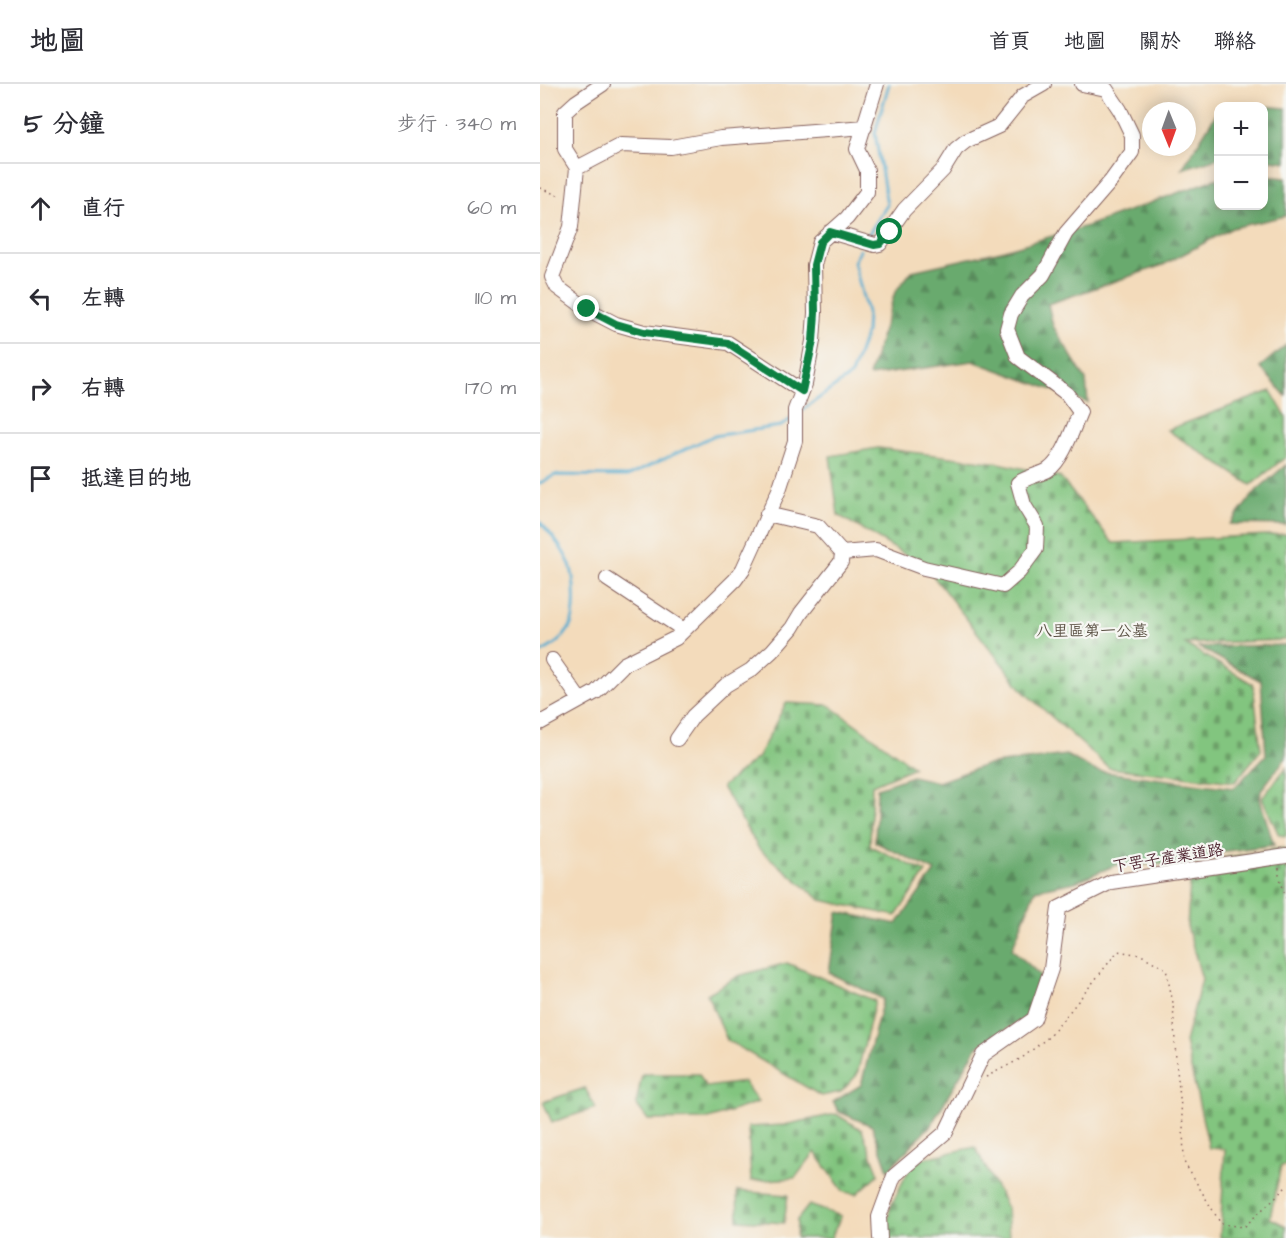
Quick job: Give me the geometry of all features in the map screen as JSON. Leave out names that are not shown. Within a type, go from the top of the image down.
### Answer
[{"type":"street","points":[[603,84],[565,112],[565,149],[576,168],[571,227],[552,277],[557,287],[587,309],[616,324],[644,332],[728,343],[802,391]]},
{"type":"street","points":[[540,723],[607,682],[624,664],[676,638],[735,580],[743,569],[778,490],[795,441],[795,416],[813,341],[814,265],[820,242],[847,218],[867,192],[867,170],[857,149],[877,84]]},
{"type":"street","points":[[830,232],[874,245],[880,244],[904,210],[943,170],[956,149],[966,141],[999,126],[1023,96],[1044,84]]},
{"type":"street","points":[[842,553],[876,550],[924,568],[1003,586],[1019,572],[1036,549],[1037,526],[1024,505],[1018,483],[1029,476],[1048,470],[1064,450],[1080,412],[1067,394],[1018,357],[1007,329],[1011,314],[1022,296],[1044,274],[1066,233],[1111,181],[1132,152],[1132,135],[1120,110],[1106,89],[1082,84]]},
{"type":"street","points":[[576,168],[621,145],[671,147],[721,138],[865,127]]},
{"type":"street","points":[[677,739],[693,716],[726,685],[752,670],[772,651],[841,562],[842,553],[818,526],[767,514]]},
{"type":"street","points":[[607,579],[684,630]]},
{"type":"street","points":[[552,660],[580,700]]},
{"type":"street","name":"下罟子產業道路","points":[[879,1238],[879,1217],[894,1176],[946,1132],[983,1054],[1034,1019],[1051,969],[1059,908],[1111,882],[1282,857]]},
{"type":"path","points":[[540,188],[573,203]]},
{"type":"path","points":[[1282,857],[1279,875],[1286,898]]},
{"type":"path","points":[[968,1087],[1022,1058],[1051,1035],[1118,951],[1141,955],[1166,969],[1173,1003],[1184,1162],[1221,1224],[1244,1227],[1286,1187]]},
{"type":"green space","points":[[1268,106],[1286,108],[1286,162],[1268,160]]},
{"type":"green space","points":[[1214,117],[1214,159],[1182,169],[1190,156],[1196,156],[1196,146]]},
{"type":"green space","points":[[1268,176],[1286,178],[1286,216],[1232,228],[1163,265],[1048,304],[1053,326],[1086,380],[1088,403],[973,361],[869,376],[895,292],[912,271],[1001,251],[1087,226],[1214,179],[1214,210],[1268,210]]},
{"type":"green space","points":[[1286,345],[1286,396],[1260,367]]},
{"type":"green space","points":[[1271,391],[1286,417],[1286,457],[1251,485],[1167,430]]},
{"type":"green space","name":"八里區第一公墓","points":[[878,448],[999,463],[1060,477],[1113,543],[1286,534],[1286,640],[1185,644],[1253,684],[1261,750],[1235,782],[1109,768],[1024,692],[926,567],[838,515],[830,456]]},
{"type":"green space","points":[[1286,465],[1286,525],[1230,524],[1257,490]]},
{"type":"green space","points":[[1286,645],[1286,758],[1261,790],[1260,800],[1274,845],[1219,852],[1198,864],[1116,865],[1075,882],[1035,890],[1012,949],[1041,976],[1027,1017],[977,1047],[931,1125],[888,1170],[872,1126],[839,1112],[833,1102],[861,1085],[883,999],[829,973],[838,912],[897,924],[935,871],[875,842],[877,788],[912,776],[938,782],[986,765],[1066,755],[1096,771],[1234,788],[1266,755],[1261,681],[1198,647]]},
{"type":"green space","points":[[786,703],[829,705],[914,767],[872,785],[870,846],[926,872],[896,916],[821,900],[759,849],[722,787],[758,757]]},
{"type":"green space","points":[[1286,768],[1286,836],[1279,835],[1262,798]]},
{"type":"green space","points":[[1283,848],[1286,850],[1286,1165],[1281,1166],[1270,1218],[1286,1226],[1286,1238],[1220,1238],[1225,1149],[1209,1148],[1185,1042],[1202,979],[1187,926],[1190,883],[1216,859]]},
{"type":"green space","points":[[787,963],[875,1001],[857,1075],[841,1092],[821,1096],[727,1040],[707,994],[738,976]]},
{"type":"green space","points":[[642,1074],[699,1074],[706,1087],[744,1082],[758,1102],[709,1119],[648,1120],[636,1104]]},
{"type":"green space","points":[[585,1088],[596,1108],[552,1122],[543,1102]]},
{"type":"green space","points":[[836,1114],[862,1130],[879,1174],[857,1194],[844,1192],[815,1152],[795,1178],[751,1181],[748,1127],[784,1125]]},
{"type":"green space","points":[[975,1147],[1007,1208],[1009,1238],[886,1238],[890,1208],[909,1169],[920,1159]]},
{"type":"green space","points":[[737,1191],[788,1195],[784,1223],[738,1220]]},
{"type":"green space","points":[[809,1205],[841,1216],[831,1238],[796,1238],[797,1220]]},
{"type":"waterway","points":[[868,235],[887,205],[875,133],[889,84]]},
{"type":"waterway","points":[[801,411],[851,375],[866,333],[867,313],[854,262],[860,250]]},
{"type":"waterway","points":[[540,483],[555,475],[628,476],[713,436],[781,426],[791,419]]},
{"type":"waterway","points":[[540,522],[557,542],[567,559],[572,571],[574,588],[573,615],[569,629],[556,643],[540,653]]},
{"type":"route","points":[[587,309],[616,324],[644,332],[728,343],[802,391],[810,365],[813,341],[814,265],[820,242],[830,232],[874,245],[880,244],[890,232]]}]
